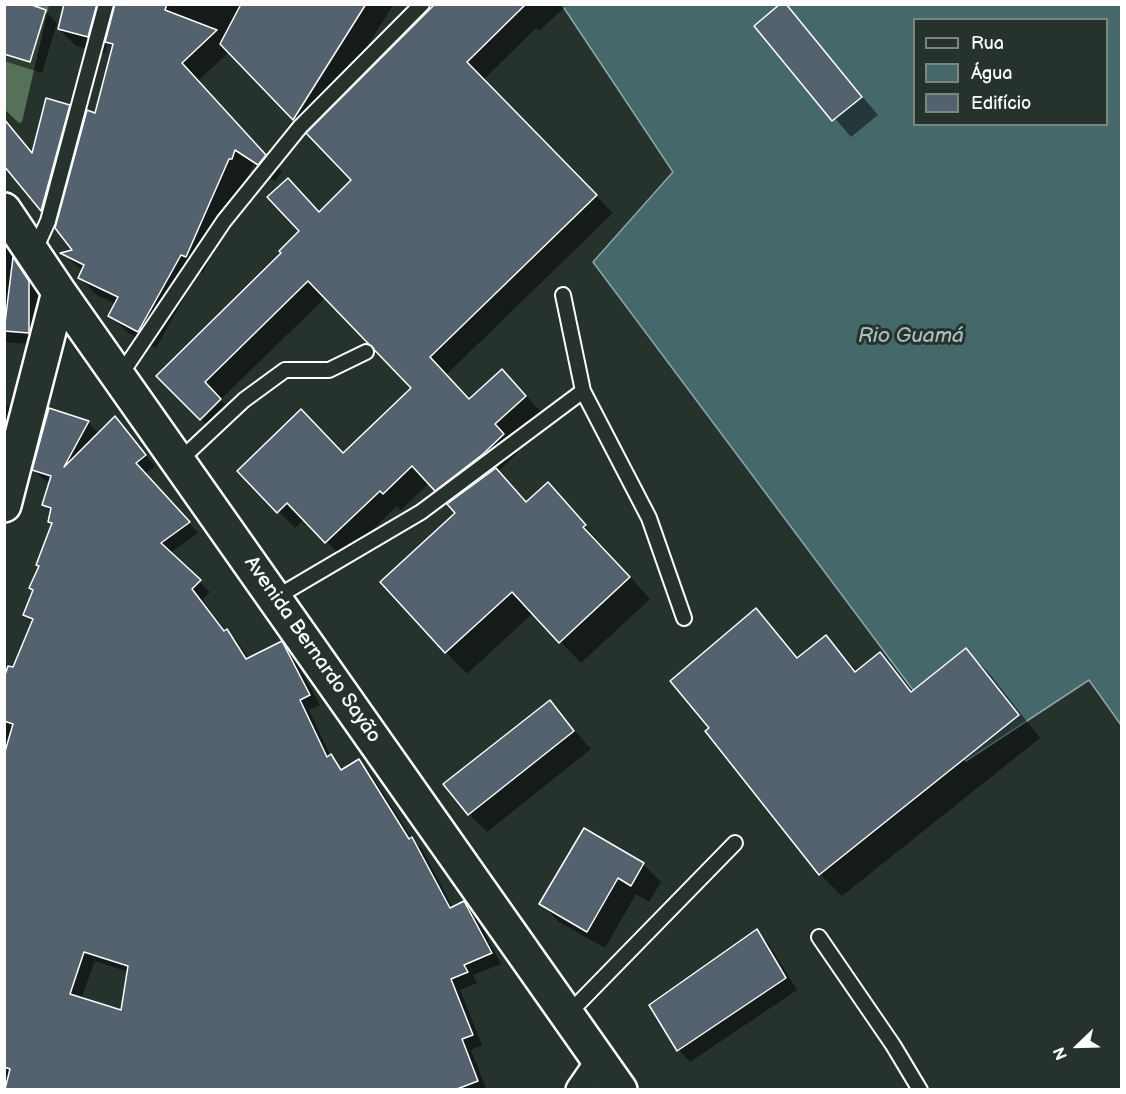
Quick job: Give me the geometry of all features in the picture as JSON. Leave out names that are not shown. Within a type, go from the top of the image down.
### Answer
[{"type":"main road","name":"Avenida Bernardo Sayão","points":[[4,210],[59,292],[620,1089]]},
{"type":"main road","points":[[4,505],[59,292]]},
{"type":"street","points":[[580,1089],[600,1061]]},
{"type":"lane","points":[[34,252],[48,221],[106,4]]},
{"type":"lane","points":[[119,376],[224,220],[300,127],[422,4]]},
{"type":"lane","points":[[563,295],[583,391],[649,518],[684,618]]},
{"type":"lane","points":[[179,461],[244,400],[285,370],[329,370],[366,352]]},
{"type":"lane","points":[[275,598],[421,512],[583,391]]},
{"type":"lane","points":[[568,1013],[735,843]]},
{"type":"lane","points":[[819,937],[893,1045],[920,1089]]},
{"type":"green space","points":[[4,5],[49,5],[22,122],[19,123],[5,110]]},
{"type":"water","name":"Rio Guamá","points":[[562,5],[1121,5],[1121,725],[1089,680],[966,761],[593,262],[673,172]]},
{"type":"building","points":[[4,4],[29,4],[46,10],[30,62],[4,54]]},
{"type":"building","points":[[64,4],[97,4],[88,37],[58,29]]},
{"type":"building","points":[[115,4],[167,4],[165,10],[217,30],[182,63],[266,155],[258,165],[235,150],[186,257],[181,255],[138,332],[108,316],[118,297],[78,278],[84,265],[60,253],[72,250],[55,228],[87,110],[95,113],[113,44],[105,42]]},
{"type":"building","points":[[241,4],[366,4],[293,120],[220,44]]},
{"type":"building","points":[[435,4],[526,4],[467,62],[597,195],[430,357],[469,399],[502,369],[526,396],[495,424],[504,434],[483,454],[435,491],[412,466],[383,494],[380,491],[325,543],[287,503],[277,513],[237,471],[301,409],[343,453],[411,388],[308,281],[205,382],[221,399],[200,420],[156,376],[281,253],[279,251],[299,231],[267,197],[288,178],[319,212],[351,180],[306,133]]},
{"type":"building","points":[[780,4],[786,4],[862,97],[832,121],[754,26]]},
{"type":"building","points":[[46,98],[70,105],[41,211],[4,166],[4,119],[32,153]]},
{"type":"building","points":[[13,257],[29,281],[29,333],[4,331]]},
{"type":"building","points":[[49,408],[89,421],[64,467],[115,416],[146,455],[136,463],[190,522],[161,543],[201,580],[192,589],[224,631],[227,629],[246,659],[282,641],[310,695],[300,700],[327,757],[331,754],[341,770],[359,759],[409,839],[412,837],[450,908],[464,901],[492,953],[464,965],[468,972],[451,979],[473,1035],[462,1039],[478,1081],[457,1089],[5,1089],[10,1069],[4,1067],[4,755],[13,724],[4,721],[4,678],[8,666],[13,667],[33,619],[23,615],[33,590],[29,588],[39,566],[36,565],[52,523],[48,522],[51,508],[42,505],[51,476],[32,470]],"holes":[[[84,952],[128,966],[121,1010],[70,994]]]},
{"type":"building","points":[[496,468],[526,502],[548,482],[586,525],[583,527],[630,577],[559,643],[512,592],[445,653],[380,582],[455,513],[447,504]]},
{"type":"building","points":[[756,608],[797,658],[826,635],[855,672],[880,652],[911,692],[966,648],[1019,715],[819,875],[705,731],[709,728],[670,681]]},
{"type":"building","points":[[550,700],[574,731],[468,815],[443,784]]},
{"type":"building","points":[[584,828],[644,863],[631,886],[618,878],[587,932],[539,904]]},
{"type":"building","points":[[757,929],[786,978],[677,1051],[649,1005]]}]
